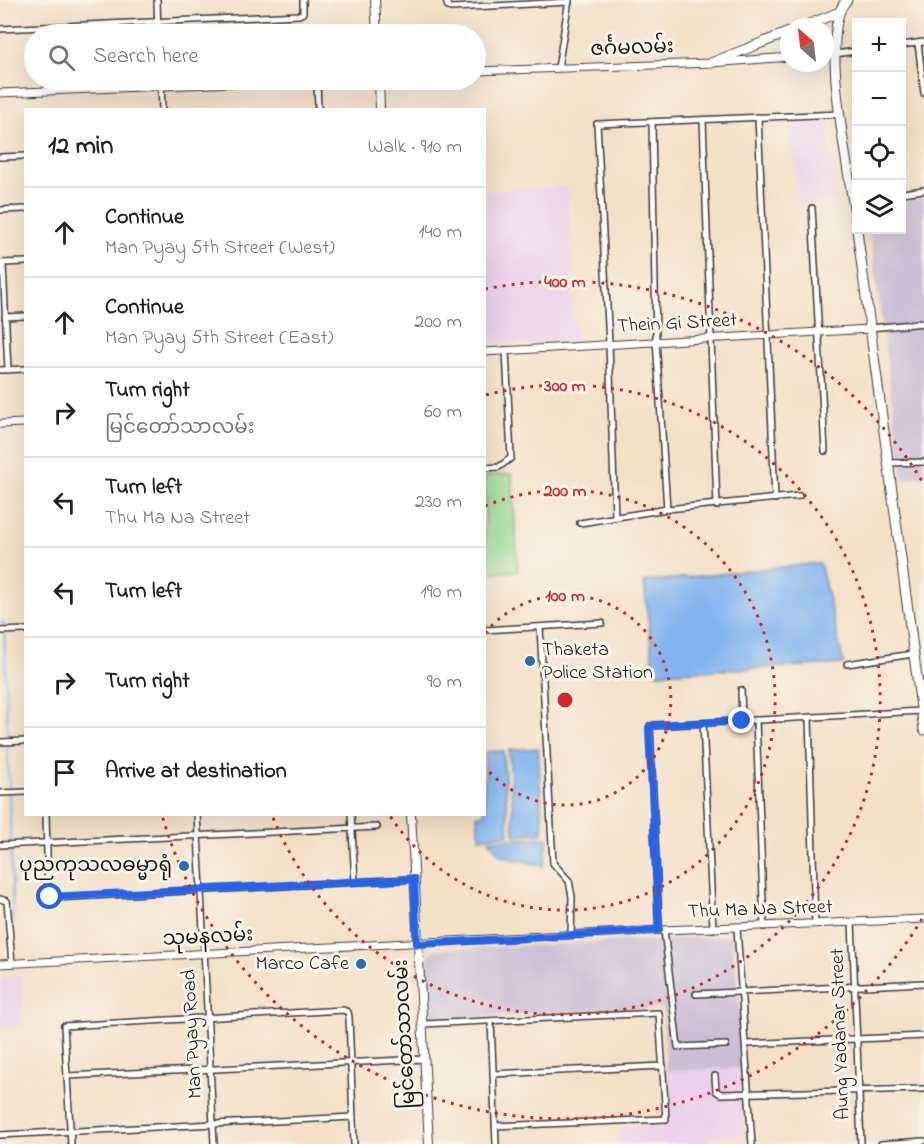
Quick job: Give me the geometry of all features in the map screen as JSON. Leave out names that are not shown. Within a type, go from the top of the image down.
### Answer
[{"type":"main road","points":[[375,0],[376,24]]},
{"type":"main road","points":[[834,28],[837,13],[847,0]]},
{"type":"main road","points":[[824,18],[837,13]]},
{"type":"main road","points":[[711,63],[780,36]]},
{"type":"main road","points":[[833,72],[852,181]]},
{"type":"main road","points":[[379,90],[380,108]]},
{"type":"main road","points":[[858,234],[924,730]]},
{"type":"main road","name":"မြင်တော်သာလမ်း","points":[[411,816],[429,1144]]},
{"type":"street","points":[[157,0],[158,22]]},
{"type":"street","points":[[113,24],[299,15],[303,13],[303,0]]},
{"type":"street","points":[[446,0],[448,7],[569,1],[558,68]]},
{"type":"street","points":[[0,29],[24,28]]},
{"type":"street","points":[[906,45],[921,43],[924,93]]},
{"type":"street","points":[[834,53],[852,51]]},
{"type":"street","name":"ဇင်္ဂမလမ်း","points":[[486,71],[711,63],[780,58]]},
{"type":"street","points":[[0,93],[48,90]]},
{"type":"street","points":[[161,90],[162,108]]},
{"type":"street","points":[[317,90],[318,108]]},
{"type":"street","points":[[615,517],[609,343],[597,124],[841,114]]},
{"type":"street","points":[[758,117],[775,499]]},
{"type":"street","points":[[703,120],[717,506]]},
{"type":"street","points":[[652,122],[656,340],[667,509]]},
{"type":"street","points":[[0,157],[24,156]]},
{"type":"street","points":[[906,192],[924,190]]},
{"type":"street","points":[[812,208],[825,451]]},
{"type":"street","points":[[0,210],[24,209]]},
{"type":"street","points":[[8,370],[2,263],[24,262]]},
{"type":"street","points":[[5,317],[24,316]]},
{"type":"street","points":[[870,328],[924,323]]},
{"type":"street","name":"Thein Gi Street","points":[[486,352],[870,328]]},
{"type":"street","points":[[486,468],[499,467],[511,458],[506,350]]},
{"type":"street","points":[[0,370],[24,369]]},
{"type":"street","points":[[0,424],[24,423]]},
{"type":"street","points":[[888,463],[924,462]]},
{"type":"street","points":[[580,523],[667,509],[717,506],[799,496]]},
{"type":"street","points":[[486,630],[602,623]]},
{"type":"street","points":[[540,627],[553,863],[569,881],[572,897],[571,935]]},
{"type":"street","points":[[0,631],[24,630]]},
{"type":"street","points":[[847,664],[913,654]]},
{"type":"street","points":[[741,690],[742,721]]},
{"type":"street","points":[[726,1045],[678,1047],[662,930],[650,726],[921,711]]},
{"type":"street","points":[[809,718],[815,924]]},
{"type":"street","points":[[756,720],[764,927]]},
{"type":"street","points":[[703,723],[713,929]]},
{"type":"street","points":[[0,742],[24,741]]},
{"type":"street","points":[[0,794],[24,792]]},
{"type":"street","points":[[46,816],[50,897],[414,879]]},
{"type":"street","name":"Man Pyay Road","points":[[197,816],[214,1144]]},
{"type":"street","points":[[351,816],[355,882]]},
{"type":"street","points":[[0,845],[377,827]]},
{"type":"street","points":[[3,899],[12,964]]},
{"type":"street","name":"Thu Ma Na Street","points":[[417,944],[662,930],[924,919]]},
{"type":"street","name":"Aung Yadanar Street","points":[[852,922],[861,1144]]},
{"type":"street","points":[[737,928],[752,1144]]},
{"type":"street","name":"သုမနလမ်း","points":[[0,964],[417,944]]},
{"type":"street","points":[[696,994],[924,983]]},
{"type":"street","points":[[71,1144],[64,1026],[344,1010],[348,1012],[354,1144]]},
{"type":"street","points":[[423,1024],[659,1013],[666,1119],[495,1126]]},
{"type":"street","points":[[491,1021],[496,1144]]},
{"type":"street","points":[[746,1044],[924,1036]]},
{"type":"street","points":[[67,1076],[425,1059]]},
{"type":"street","points":[[493,1074],[663,1066]]},
{"type":"street","points":[[715,1076],[718,1093],[924,1089]]},
{"type":"street","points":[[0,1135],[353,1117]]},
{"type":"street","points":[[881,1144],[924,1142]]},
{"type":"shaded area","points":[[826,115],[837,200],[798,204],[790,120]]},
{"type":"shaded area","points":[[567,187],[575,340],[486,345],[486,191]]},
{"type":"shaded area","points":[[924,198],[924,476],[903,480],[870,234],[906,234],[906,200]]},
{"type":"shaded area","points":[[731,936],[739,998],[742,1068],[666,1071],[663,1008],[430,1019],[428,956],[434,950]]},
{"type":"shaded area","points":[[22,976],[24,1026],[0,1027],[0,977]]},
{"type":"shaded area","points":[[742,1068],[745,1135],[708,1136],[708,1144],[619,1144],[618,1128],[668,1125],[666,1071]]},
{"type":"green space","points":[[512,474],[518,571],[486,573],[486,476]]},
{"type":"water","points":[[820,563],[844,664],[654,673],[644,582]]},
{"type":"water","points":[[538,748],[543,833],[514,835],[509,750]]},
{"type":"water","points":[[503,751],[509,835],[479,838],[477,816],[486,816],[486,752]]},
{"type":"water","points":[[548,838],[544,866],[501,856],[489,840]]},
{"type":"waterway","points":[[0,623],[4,623],[13,923]]},
{"type":"place","name":"Thaketa Police Station","points":[[530,661]]},
{"type":"place","name":"ပုညကုသလဓမ္မာရုံ","points":[[184,866]]},
{"type":"place","name":"Marco Cafe","points":[[361,964]]},
{"type":"route","points":[[50,897],[414,879],[417,944],[659,930],[649,728],[654,725],[742,721]]}]
